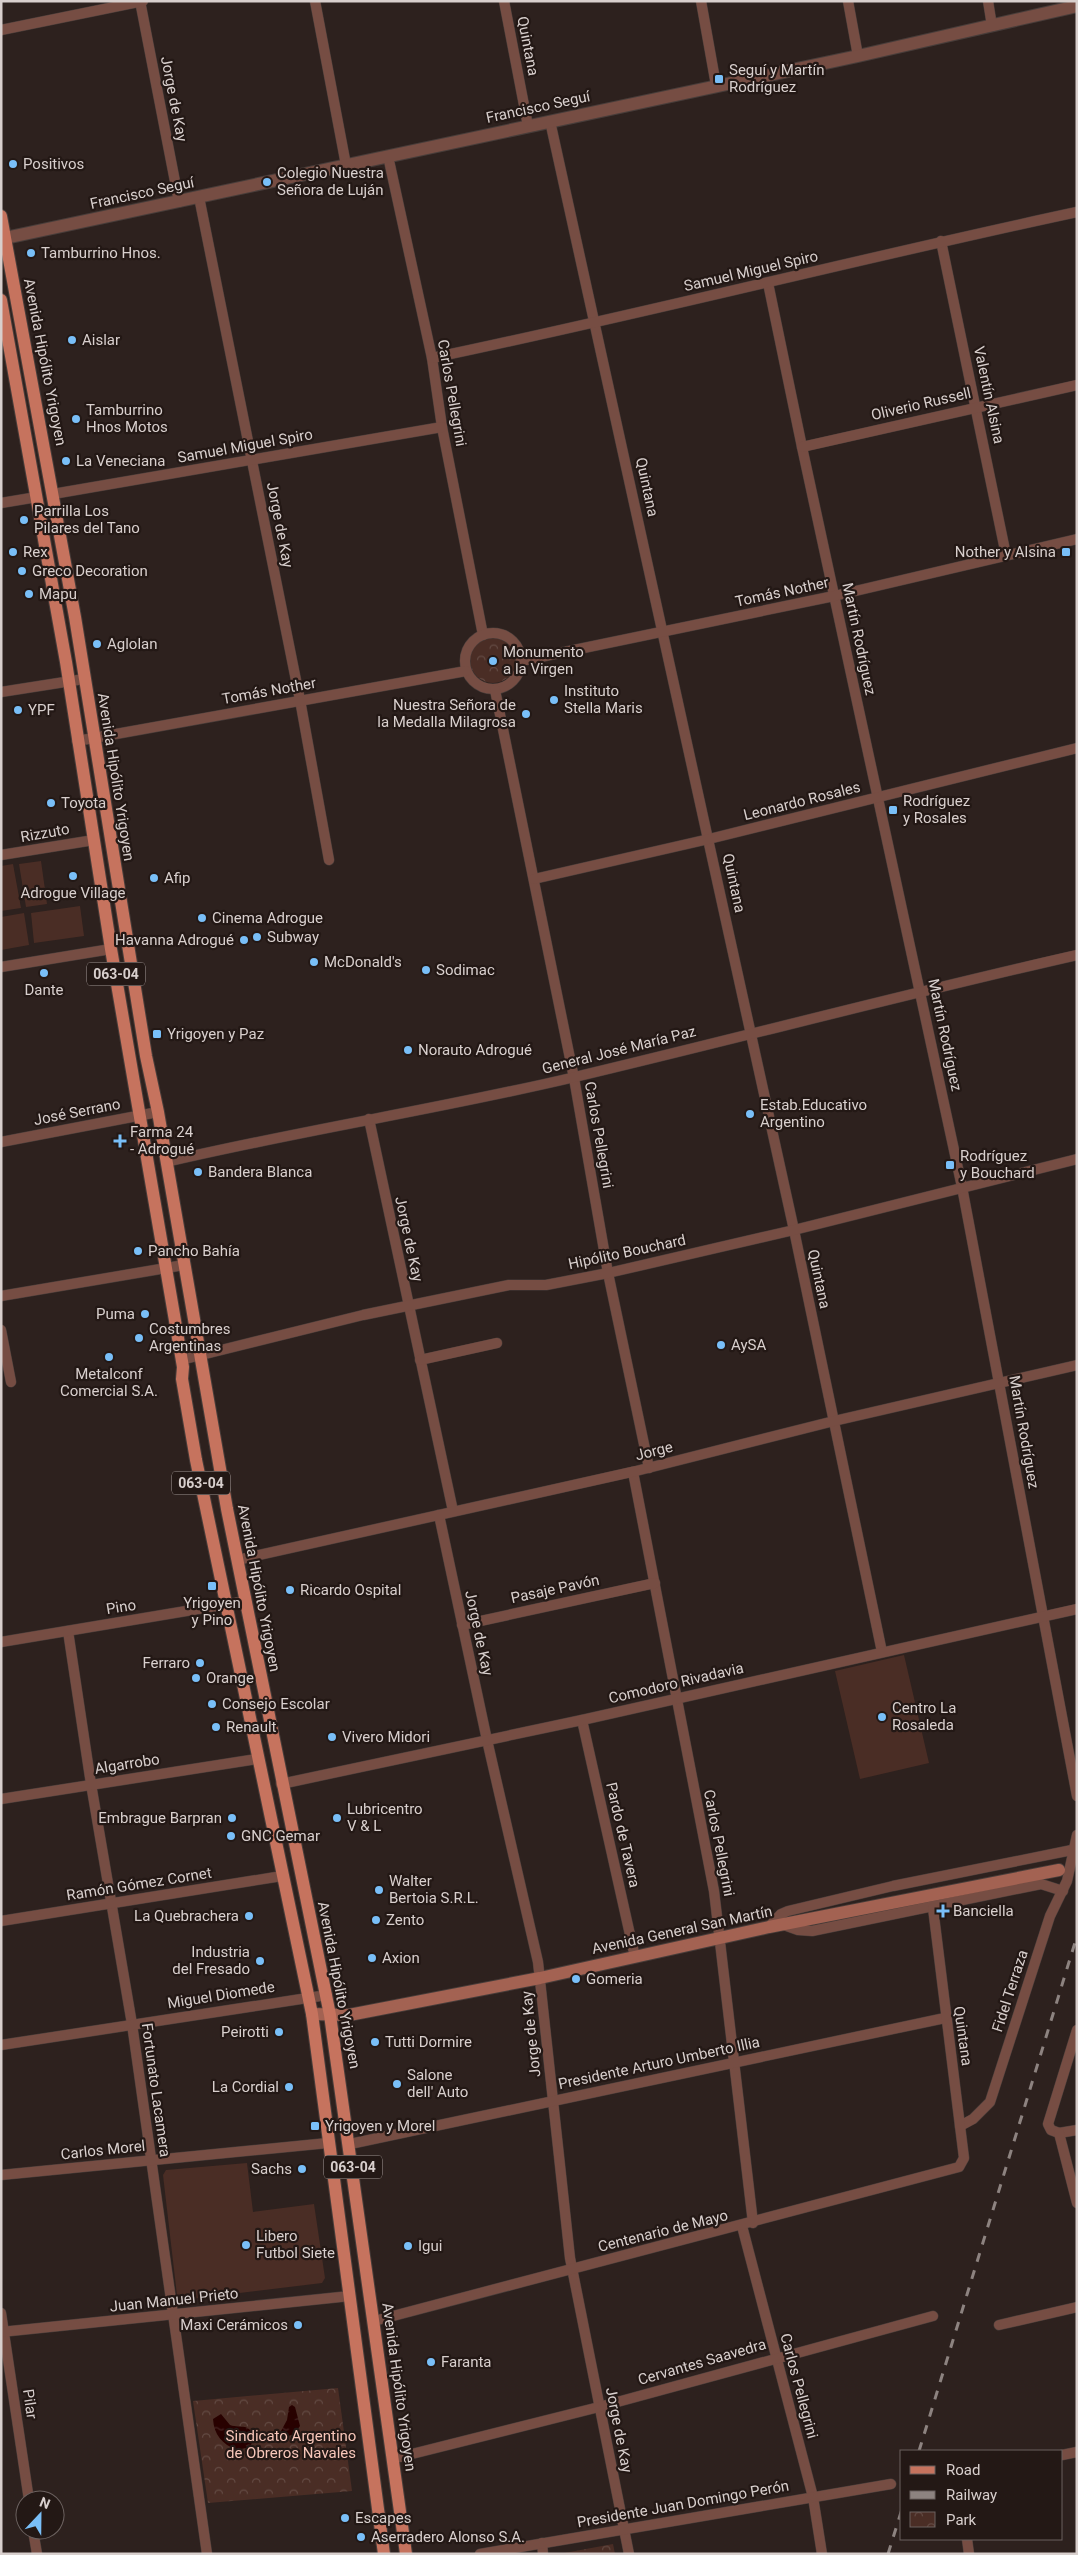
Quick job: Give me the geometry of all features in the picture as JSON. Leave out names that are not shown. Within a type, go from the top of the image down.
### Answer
[{"type":"main road","name":"Avenida Hipólito Yrigoyen","points":[[1,216],[3,239],[53,494],[146,1056],[158,1112],[199,1355],[237,1560],[327,1994],[350,2144],[406,2554]]},
{"type":"main road","name":"Avenida Hipólito Yrigoyen","points":[[1,300],[6,342],[37,497],[111,949],[166,1267],[196,1460],[257,1758],[309,1996],[384,2554]]},
{"type":"main road","name":"Avenida General San Martín","points":[[312,2014],[349,2015],[540,1978],[769,1927],[1059,1870]]},
{"type":"street","points":[[1,30],[141,1]]},
{"type":"street","name":"Jorge de Kay","points":[[141,1],[178,202]]},
{"type":"street","points":[[315,1],[346,165]]},
{"type":"street","name":"Quintana","points":[[504,1],[528,126]]},
{"type":"street","points":[[700,1],[716,86]]},
{"type":"street","points":[[848,1],[858,56]]},
{"type":"street","points":[[988,1],[992,26]]},
{"type":"street","name":"Francisco Seguí","points":[[3,239],[858,56],[1077,6]]},
{"type":"street","name":"Quintana","points":[[550,121],[794,1230],[882,1652]]},
{"type":"street","name":"Carlos Pellegrini","points":[[388,156],[432,358],[442,427],[483,635]]},
{"type":"street","name":"Jorge de Kay","points":[[198,197],[300,700],[329,860]]},
{"type":"street","name":"Samuel Miguel Spiro","points":[[432,358],[596,324],[941,241],[1077,212]]},
{"type":"street","name":"Valentín Alsina","points":[[941,241],[1006,555]]},
{"type":"street","name":"Martín Rodríguez","points":[[768,283],[962,1187],[1077,1796]]},
{"type":"street","name":"Oliverio Russell","points":[[802,446],[1077,385]]},
{"type":"street","name":"Samuel Miguel Spiro","points":[[53,494],[442,427]]},
{"type":"street","points":[[1,503],[37,497]]},
{"type":"street","name":"Tomás Nother","points":[[521,661],[834,596],[1077,539]]},
{"type":"street","points":[[490,633],[506,636],[517,647],[521,661],[520,670],[510,684],[495,690],[478,685],[466,671],[464,663],[469,646],[483,635],[490,633]]},
{"type":"street","name":"Tomás Nother","points":[[77,741],[466,671]]},
{"type":"street","points":[[1,692],[84,679]]},
{"type":"street","name":"Carlos Pellegrini","points":[[495,690],[574,1078],[608,1272],[648,1468]]},
{"type":"street","name":"Leonardo Rosales","points":[[534,879],[709,840],[1077,748]]},
{"type":"street","name":"Rizzuto","points":[[1,855],[94,840]]},
{"type":"street","points":[[1,967],[111,949]]},
{"type":"street","name":"General José María Paz","points":[[166,1162],[574,1078],[920,991],[1077,955]]},
{"type":"street","name":"José Serrano","points":[[1,1142],[158,1112]]},
{"type":"street","name":"Jorge de Kay","points":[[369,1119],[453,1511]]},
{"type":"street","name":"Hipólito Bouchard","points":[[181,1360],[362,1315],[509,1285],[546,1285],[608,1272],[794,1230],[1077,1159]]},
{"type":"street","points":[[1,1296],[184,1265]]},
{"type":"street","points":[[1,1330],[11,1382]]},
{"type":"street","points":[[420,1360],[497,1343]]},
{"type":"street","name":"Jorge","points":[[237,1560],[633,1472],[834,1421],[1077,1365]]},
{"type":"street","name":"Carlos Pellegrini","points":[[633,1472],[721,1938],[753,2223]]},
{"type":"street","name":"Jorge de Kay","points":[[439,1515],[540,1978],[572,2269],[629,2554]]},
{"type":"street","name":"Pasaje Pavón","points":[[462,1625],[655,1583]]},
{"type":"street","name":"Pino","points":[[1,1642],[246,1601]]},
{"type":"street","name":"Comodoro Rivadavia","points":[[282,1784],[582,1720],[1077,1609]]},
{"type":"street","name":"Fortunato Lacamera","points":[[68,1631],[91,1784],[132,2024],[207,2554]]},
{"type":"street","name":"Pardo de Tavera","points":[[582,1720],[635,1957]]},
{"type":"street","name":"Algarrobo","points":[[1,1799],[257,1758]]},
{"type":"street","points":[[769,1927],[781,1914],[788,1912],[893,1886],[1072,1850],[1077,1835]]},
{"type":"street","name":"Fidel Terraza","points":[[964,2124],[990,2102],[1050,1916],[1063,1891],[1072,1864],[1072,1850]]},
{"type":"street","name":"Ramón Gómez Cornet","points":[[1,1921],[282,1876]]},
{"type":"street","points":[[784,1924],[798,1930],[812,1931],[933,1908],[1041,1884],[1063,1891]]},
{"type":"street","name":"Quintana","points":[[933,1908],[945,2018],[964,2124],[964,2158],[959,2168]]},
{"type":"street","name":"Miguel Diomede","points":[[1,2045],[327,1994]]},
{"type":"street","name":"Presidente Arturo Umberto Illia","points":[[350,2144],[945,2018]]},
{"type":"street","points":[[1077,2030],[1048,2124],[1051,2130],[1059,2133],[1077,2130]]},
{"type":"street","points":[[1059,2133],[1077,2203]]},
{"type":"street","name":"Carlos Morel","points":[[1,2175],[328,2143]]},
{"type":"street","name":"Centenario de Mayo","points":[[374,2321],[959,2168]]},
{"type":"street","name":"Carlos Pellegrini","points":[[742,2226],[775,2358],[813,2497],[822,2554]]},
{"type":"street","name":"Juan Manuel Prieto","points":[[3,2331],[174,2316],[350,2296]]},
{"type":"street","points":[[999,2325],[1077,2307]]},
{"type":"street","name":"Pilar","points":[[1,2312],[27,2490]]},
{"type":"street","name":"Cervantes Saavedra","points":[[392,2459],[599,2407],[933,2316]]},
{"type":"street","points":[[1063,2455],[1077,2452]]},
{"type":"street","name":"Presidente Juan Domingo Perón","points":[[480,2554],[543,2549],[624,2530],[891,2484]]},
{"type":"street","points":[[35,2540],[37,2554]]},
{"type":"street","points":[[967,2540],[969,2554]]},
{"type":"green space","points":[[489,637],[497,637],[506,641],[512,647],[516,660],[512,673],[506,679],[497,683],[489,683],[480,679],[474,673],[470,664],[470,656],[474,647],[480,641]]},
{"type":"green space","points":[[41,861],[47,904],[26,907],[19,864]]},
{"type":"green space","points":[[13,864],[21,908],[1,911],[1,866]]},
{"type":"green space","points":[[80,906],[84,936],[34,943],[31,913]]},
{"type":"green space","points":[[24,913],[29,945],[1,950],[1,917]]},
{"type":"green space","name":"Centro La Rosaleda","points":[[904,1655],[929,1763],[860,1779],[835,1671]]},
{"type":"green space","name":"Libero Futbol Siete","points":[[247,2163],[253,2212],[314,2204],[325,2278],[322,2283],[182,2300],[177,2295],[163,2175],[166,2170]]},
{"type":"green space","name":"Sindicato Argentino de Obreros Navales","points":[[338,2388],[352,2491],[208,2503],[193,2401]]},
{"type":"green space","points":[[613,2544],[615,2554],[559,2554]]},
{"type":"water","points":[[292,2405],[295,2407],[300,2426],[294,2434],[283,2438],[281,2431],[287,2420],[289,2407]]},
{"type":"water","points":[[221,2414],[230,2425],[245,2427],[250,2430],[254,2438],[250,2447],[237,2450],[223,2442],[215,2430],[213,2419]]},
{"type":"railway","points":[[919,2450],[1077,1936]]},
{"type":"railway","points":[[888,2554],[900,2515]]},
{"type":"place","name":"Seguí y Martín Rodríguez","points":[[719,79]]},
{"type":"place","name":"Positivos","points":[[13,164]]},
{"type":"place","name":"Colegio Nuestra Señora de Luján","points":[[267,182]]},
{"type":"place","name":"Tamburrino Hnos.","points":[[31,253]]},
{"type":"place","name":"Aislar","points":[[72,340]]},
{"type":"place","name":"Tamburrino Hnos Motos","points":[[76,419]]},
{"type":"place","name":"La Veneciana","points":[[66,461]]},
{"type":"place","name":"Parrilla Los Pilares del Tano","points":[[24,520]]},
{"type":"place","name":"Rex","points":[[13,552]]},
{"type":"place","name":"Nother y Alsina","points":[[1066,552]]},
{"type":"place","name":"Greco Decoration","points":[[22,571]]},
{"type":"place","name":"Mapu","points":[[29,594]]},
{"type":"place","name":"Aglolan","points":[[97,644]]},
{"type":"place","name":"Monumento a la Virgen","points":[[493,661]]},
{"type":"place","name":"Instituto Stella Maris","points":[[554,700]]},
{"type":"place","name":"YPF","points":[[18,710]]},
{"type":"place","name":"Nuestra Señora de la Medalla Milagrosa","points":[[526,714]]},
{"type":"place","name":"Toyota","points":[[51,803]]},
{"type":"place","name":"Rodríguez y Rosales","points":[[893,810]]},
{"type":"place","name":"Adrogue Village","points":[[73,876]]},
{"type":"place","name":"Afip","points":[[154,878]]},
{"type":"place","name":"Cinema Adrogue","points":[[202,918]]},
{"type":"place","name":"Subway","points":[[257,937]]},
{"type":"place","name":"Havanna Adrogué","points":[[244,940]]},
{"type":"place","name":"McDonald's","points":[[314,962]]},
{"type":"place","name":"Sodimac","points":[[426,970]]},
{"type":"place","name":"Dante","points":[[44,973]]},
{"type":"place","name":"Yrigoyen y Paz","points":[[157,1034]]},
{"type":"place","name":"Norauto Adrogué","points":[[408,1050]]},
{"type":"place","name":"Estab.Educativo Argentino","points":[[750,1114]]},
{"type":"place","name":"Farma 24 - Adrogué","points":[[120,1141]]},
{"type":"place","name":"Rodríguez y Bouchard","points":[[950,1165]]},
{"type":"place","name":"Bandera Blanca","points":[[198,1172]]},
{"type":"place","name":"Pancho Bahía","points":[[138,1251]]},
{"type":"place","name":"Puma","points":[[145,1314]]},
{"type":"place","name":"Costumbres Argentinas","points":[[139,1338]]},
{"type":"place","name":"AySA","points":[[721,1345]]},
{"type":"place","name":"Metalconf Comercial S.A.","points":[[109,1357]]},
{"type":"place","name":"Yrigoyen y Pino","points":[[212,1586]]},
{"type":"place","name":"Ricardo Ospital","points":[[290,1590]]},
{"type":"place","name":"Ferraro","points":[[200,1663]]},
{"type":"place","name":"Orange","points":[[196,1678]]},
{"type":"place","name":"Consejo Escolar","points":[[212,1704]]},
{"type":"place","name":"Centro La Rosaleda","points":[[882,1717]]},
{"type":"place","name":"Renault","points":[[216,1727]]},
{"type":"place","name":"Vivero Midori","points":[[332,1737]]},
{"type":"place","name":"Embrague Barpran","points":[[232,1818]]},
{"type":"place","name":"Lubricentro V & L","points":[[337,1818]]},
{"type":"place","name":"GNC Gemar","points":[[231,1836]]},
{"type":"place","name":"Walter Bertoia S.R.L.","points":[[379,1890]]},
{"type":"place","name":"Banciella","points":[[943,1911]]},
{"type":"place","name":"La Quebrachera","points":[[249,1916]]},
{"type":"place","name":"Zento","points":[[376,1920]]},
{"type":"place","name":"Axion","points":[[372,1958]]},
{"type":"place","name":"Industria del Fresado","points":[[260,1961]]},
{"type":"place","name":"Gomeria","points":[[576,1979]]},
{"type":"place","name":"Peirotti","points":[[279,2032]]},
{"type":"place","name":"Tutti Dormire","points":[[375,2042]]},
{"type":"place","name":"Salone dell' Auto","points":[[397,2084]]},
{"type":"place","name":"La Cordial","points":[[289,2087]]},
{"type":"place","name":"Yrigoyen y Morel","points":[[315,2126]]},
{"type":"place","name":"Sachs","points":[[302,2169]]},
{"type":"place","name":"Libero Futbol Siete","points":[[246,2245]]},
{"type":"place","name":"Igui","points":[[408,2246]]},
{"type":"place","name":"Maxi Cerámicos","points":[[298,2325]]},
{"type":"place","name":"Faranta","points":[[431,2362]]},
{"type":"place","name":"Escapes","points":[[345,2518]]},
{"type":"place","name":"Aserradero Alonso S.A.","points":[[361,2537]]}]
